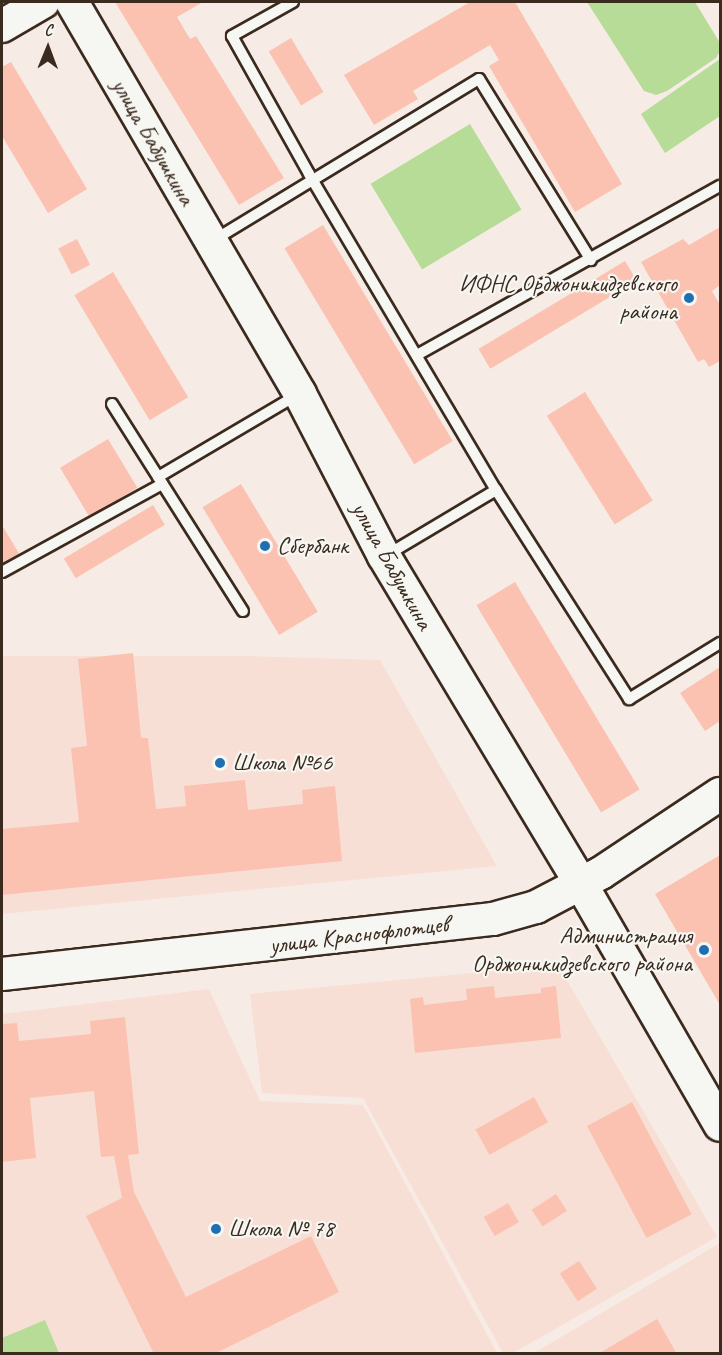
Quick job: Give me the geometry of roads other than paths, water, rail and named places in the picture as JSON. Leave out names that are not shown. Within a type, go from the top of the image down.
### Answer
[{"type":"street","points":[[2,26],[43,2]]},
{"type":"street","name":"улица Бабушкина","points":[[72,2],[300,394],[384,556],[581,884],[720,1125]]},
{"type":"street","name":"улица Краснофлотцев","points":[[2,974],[493,919],[536,907],[581,884],[720,794]]},
{"type":"lane","points":[[293,2],[232,36],[313,180],[496,490],[629,699],[720,643]]},
{"type":"lane","points":[[211,241],[479,79],[591,260]]},
{"type":"lane","points":[[417,355],[720,186]]},
{"type":"lane","points":[[2,572],[160,481],[300,394]]},
{"type":"lane","points":[[112,404],[243,611]]},
{"type":"lane","points":[[384,556],[496,490]]},
{"type":"place","name":"ИФНС Орджоникидзевского района","points":[[689,298]]},
{"type":"place","name":"Сбербанк","points":[[265,546]]},
{"type":"place","name":"Школа №66","points":[[220,763]]},
{"type":"place","name":"Администрация Орджоникидзевского района","points":[[704,950]]},
{"type":"place","name":"Школа № 78","points":[[216,1229]]}]
